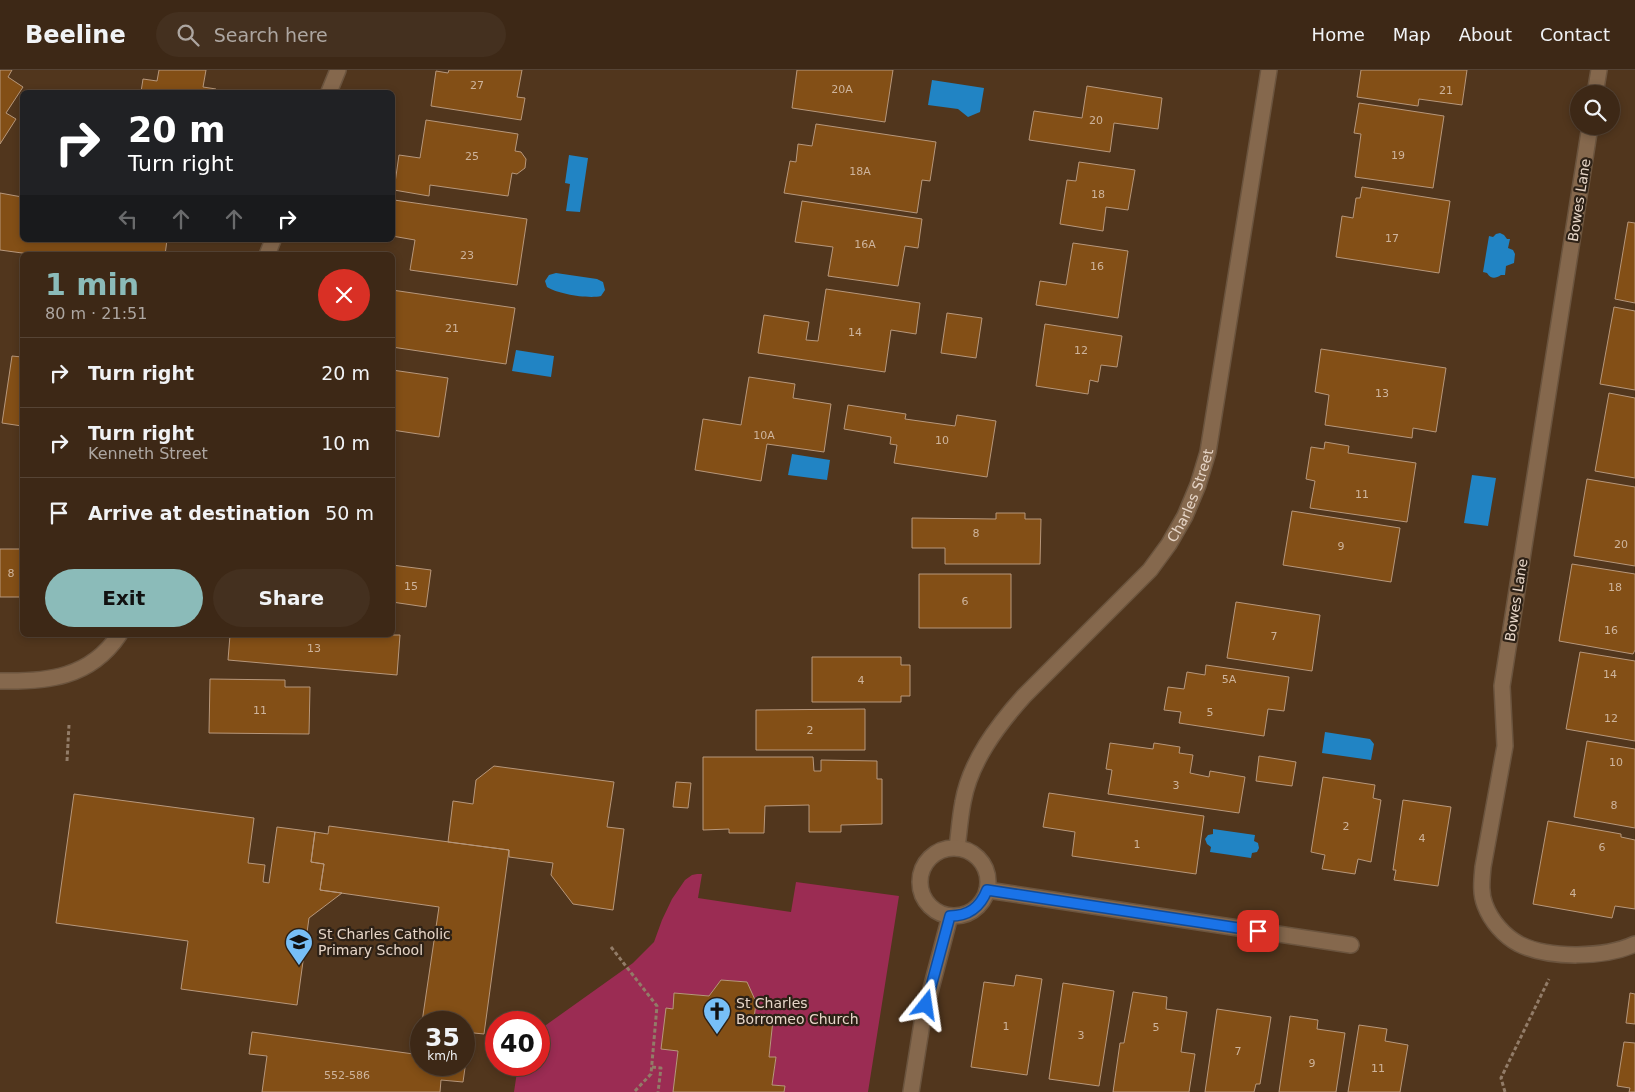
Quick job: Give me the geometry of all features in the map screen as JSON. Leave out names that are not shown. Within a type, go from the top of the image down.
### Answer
[{"type":"street","points":[[330,90],[338,70]]},
{"type":"street","name":"Charles Street","points":[[956,848],[963,800],[978,763],[993,734],[1024,696],[1150,570],[1169,544],[1185,516],[1198,485],[1208,452],[1269,70]]},
{"type":"street","points":[[1597,85],[1599,70]]},
{"type":"street","name":"Bowes Lane","points":[[1589,135],[1502,686],[1505,746],[1483,867],[1482,886],[1484,904],[1493,920],[1505,935],[1520,945],[1561,954],[1584,955],[1608,952],[1635,944]]},
{"type":"street","points":[[0,681],[32,682],[56,679],[78,670],[98,658],[117,637]]},
{"type":"street","points":[[956,848],[978,857],[984,867],[987,878],[987,890],[984,899],[969,913],[960,916],[950,916],[939,913],[929,906],[923,897],[920,875],[930,858],[938,852],[956,848]]},
{"type":"street","points":[[987,890],[1351,945]]},
{"type":"street","points":[[911,1092],[922,1023],[950,916]]},
{"type":"path","points":[[67,761],[69,725]]},
{"type":"path","points":[[611,947],[657,1006],[651,1074],[634,1092]]},
{"type":"path","points":[[1504,1092],[1501,1078],[1561,954]]},
{"type":"path","points":[[652,1067],[661,1068],[658,1092]]},
{"type":"shaded area","points":[[702,874],[698,898],[791,912],[796,882],[899,896],[868,1092],[784,1092],[784,1086],[772,1085],[776,1058],[769,1057],[773,1021],[754,1019],[747,982],[721,980],[709,996],[675,993],[673,1009],[666,1009],[678,1051],[673,1092],[514,1092],[516,1076],[550,1076],[550,1022],[633,963],[654,942],[672,899],[685,880],[692,875]]},
{"type":"water","points":[[932,80],[984,88],[980,112],[968,117],[958,109],[928,105]]},
{"type":"water","points":[[569,155],[588,158],[580,212],[566,211],[570,184],[565,183]]},
{"type":"water","points":[[1500,233],[1507,239],[1510,239],[1508,248],[1513,250],[1515,254],[1514,263],[1506,266],[1505,275],[1493,278],[1483,272],[1489,236],[1493,237]]},
{"type":"water","points":[[556,273],[597,279],[603,282],[605,290],[601,296],[595,297],[565,294],[552,290],[547,287],[545,281],[549,275]]},
{"type":"water","points":[[516,350],[554,356],[551,377],[512,371]]},
{"type":"water","points":[[792,454],[830,460],[827,480],[788,475]]},
{"type":"water","points":[[1472,475],[1496,478],[1488,526],[1464,523]]},
{"type":"water","points":[[1325,732],[1370,739],[1374,744],[1371,760],[1322,753]]},
{"type":"water","points":[[1213,829],[1255,835],[1254,841],[1258,843],[1259,848],[1257,852],[1252,853],[1251,858],[1210,852],[1211,847],[1205,839],[1208,835],[1213,834]]},
{"type":"building","points":[[0,70],[12,70],[8,77],[23,87],[6,113],[16,119],[0,144]]},
{"type":"building","points":[[159,70],[206,70],[203,87],[216,90],[141,90],[143,79],[157,81]]},
{"type":"building","points":[[449,70],[522,70],[517,97],[525,98],[521,120],[431,106],[436,71],[448,73]]},
{"type":"building","points":[[797,70],[893,70],[885,122],[792,108]]},
{"type":"building","points":[[1361,70],[1467,70],[1462,105],[1419,99],[1418,106],[1357,97]]},
{"type":"building","points":[[1087,86],[1162,98],[1158,129],[1114,123],[1110,152],[1029,140],[1034,111],[1082,118]]},
{"type":"building","points":[[1359,103],[1444,116],[1433,188],[1355,177],[1361,134],[1354,133]]},
{"type":"building","points":[[426,120],[518,134],[515,151],[521,152],[526,159],[525,168],[517,174],[512,173],[508,196],[430,185],[429,196],[395,190],[399,155],[420,158]]},
{"type":"building","points":[[816,124],[936,142],[930,181],[922,180],[917,213],[784,193],[790,161],[796,162],[798,144],[812,146]]},
{"type":"building","points":[[1079,162],[1135,170],[1128,210],[1106,207],[1103,231],[1060,224],[1067,180],[1076,181]]},
{"type":"building","points":[[1362,187],[1450,201],[1439,273],[1336,257],[1342,216],[1353,218],[1356,198],[1360,198]]},
{"type":"building","points":[[0,193],[20,197],[20,242],[167,242],[165,252],[20,253],[0,250]]},
{"type":"building","points":[[395,200],[527,219],[517,285],[410,270],[415,240],[395,237]]},
{"type":"building","points":[[802,201],[922,219],[918,248],[905,246],[898,286],[828,276],[833,247],[795,242]]},
{"type":"building","points":[[1628,222],[1635,223],[1635,303],[1615,299]]},
{"type":"building","points":[[1073,243],[1128,251],[1118,318],[1036,305],[1040,281],[1066,285]]},
{"type":"building","points":[[826,289],[920,303],[916,334],[891,330],[885,372],[758,353],[764,315],[809,322],[806,340],[818,341]]},
{"type":"building","points":[[395,290],[515,308],[506,364],[395,347]]},
{"type":"building","points":[[1614,307],[1635,311],[1635,390],[1600,384]]},
{"type":"building","points":[[947,313],[982,318],[976,358],[941,353]]},
{"type":"building","points":[[1045,324],[1122,336],[1117,367],[1101,365],[1098,382],[1090,380],[1088,394],[1036,386]]},
{"type":"building","points":[[1321,349],[1446,368],[1436,432],[1413,428],[1412,438],[1325,425],[1329,395],[1315,392]]},
{"type":"building","points":[[12,356],[20,357],[20,426],[2,423]]},
{"type":"building","points":[[395,370],[448,378],[439,437],[395,430]]},
{"type":"building","points":[[749,377],[795,384],[793,398],[831,404],[824,452],[767,444],[761,481],[695,470],[703,419],[741,425]]},
{"type":"building","points":[[1609,393],[1635,398],[1635,478],[1595,471]]},
{"type":"building","points":[[848,405],[906,414],[905,419],[955,426],[957,415],[996,421],[987,477],[894,463],[897,445],[890,444],[891,437],[844,429]]},
{"type":"building","points":[[1325,442],[1349,446],[1348,453],[1416,463],[1407,522],[1310,508],[1315,481],[1306,479],[1311,447],[1324,449]]},
{"type":"building","points":[[1587,479],[1635,487],[1635,566],[1574,556]]},
{"type":"building","points":[[1292,511],[1400,528],[1391,582],[1283,565]]},
{"type":"building","points":[[996,513],[1025,513],[1025,519],[1041,519],[1040,564],[945,564],[945,548],[912,548],[912,518],[996,519]]},
{"type":"building","points":[[0,549],[20,549],[20,597],[0,597]]},
{"type":"building","points":[[1572,564],[1635,574],[1635,650],[1633,654],[1559,641]]},
{"type":"building","points":[[395,565],[431,570],[426,607],[395,602]]},
{"type":"building","points":[[919,574],[1011,574],[1011,628],[919,628]]},
{"type":"building","points":[[1236,602],[1320,615],[1312,671],[1227,658]]},
{"type":"building","points":[[395,635],[400,635],[397,675],[228,660],[230,637],[395,637]]},
{"type":"building","points":[[1580,652],[1635,661],[1635,741],[1566,729]]},
{"type":"building","points":[[812,657],[901,657],[901,665],[910,665],[910,696],[901,696],[901,702],[812,702]]},
{"type":"building","points":[[1206,665],[1289,677],[1284,711],[1268,709],[1264,736],[1179,723],[1181,712],[1164,710],[1168,687],[1184,689],[1187,672],[1205,675]]},
{"type":"building","points":[[210,679],[285,680],[285,687],[310,687],[309,734],[209,733]]},
{"type":"building","points":[[865,709],[865,750],[756,750],[756,710]]},
{"type":"building","points":[[1587,741],[1635,749],[1635,828],[1574,817]]},
{"type":"building","points":[[1110,743],[1153,749],[1154,743],[1180,747],[1179,753],[1193,755],[1190,773],[1209,777],[1210,771],[1245,777],[1239,813],[1108,794],[1112,770],[1106,769]]},
{"type":"building","points":[[1259,756],[1296,762],[1292,786],[1256,781]]},
{"type":"building","points":[[703,757],[813,757],[814,771],[821,771],[821,760],[877,761],[877,779],[882,779],[882,824],[841,825],[841,832],[809,832],[809,805],[765,806],[764,833],[729,833],[729,829],[703,830]]},
{"type":"building","points":[[494,766],[614,782],[607,827],[624,829],[613,910],[573,904],[551,875],[553,863],[509,857],[509,850],[448,842],[453,801],[473,804],[476,780]]},
{"type":"building","points":[[1323,777],[1375,785],[1373,798],[1381,800],[1371,862],[1358,859],[1355,874],[1322,869],[1325,855],[1311,852]]},
{"type":"building","points":[[676,782],[691,783],[688,808],[673,807]]},
{"type":"building","points":[[1049,793],[1204,816],[1196,874],[1072,856],[1075,832],[1043,827]]},
{"type":"building","points":[[74,794],[254,818],[248,863],[265,865],[263,882],[269,883],[277,827],[315,832],[311,862],[324,864],[320,890],[342,893],[309,918],[297,1005],[181,989],[188,941],[56,923]]},
{"type":"building","points":[[1403,800],[1451,807],[1438,886],[1394,880],[1396,870],[1393,870]]},
{"type":"building","points":[[1548,821],[1621,834],[1621,837],[1635,840],[1635,909],[1615,906],[1612,918],[1533,904]]},
{"type":"building","points":[[329,826],[509,850],[487,1011],[485,1011],[484,1034],[475,1033],[475,1011],[424,1011],[439,907],[320,890],[324,864],[311,862],[315,832],[328,834]]},
{"type":"building","points":[[1016,975],[1042,979],[1027,1075],[971,1067],[984,982],[1014,986]]},
{"type":"building","name":"St Charles Borromeo Church","points":[[721,980],[747,982],[756,1002],[754,1019],[773,1020],[769,1057],[776,1057],[772,1085],[785,1086],[784,1092],[673,1092],[678,1051],[661,1049],[666,1008],[673,1009],[674,993],[709,996]]},
{"type":"building","points":[[1063,983],[1114,991],[1099,1086],[1049,1079]]},
{"type":"building","points":[[1133,992],[1167,997],[1166,1009],[1187,1012],[1181,1052],[1195,1054],[1189,1092],[1113,1092],[1120,1043],[1124,1043]]},
{"type":"building","points":[[1630,993],[1635,994],[1635,1024],[1626,1023]]},
{"type":"building","points":[[1217,1009],[1271,1017],[1260,1084],[1256,1084],[1254,1092],[1205,1092]]},
{"type":"building","points":[[1290,1016],[1318,1020],[1317,1029],[1345,1033],[1336,1092],[1279,1092]]},
{"type":"building","points":[[1359,1025],[1387,1029],[1385,1041],[1408,1045],[1400,1092],[1348,1092]]},
{"type":"building","points":[[252,1032],[410,1054],[410,1076],[464,1076],[463,1082],[441,1080],[440,1092],[262,1092],[267,1056],[249,1054]]},
{"type":"building","points":[[1624,1042],[1635,1043],[1635,1092],[1629,1092],[1630,1088],[1617,1086]]},
{"type":"place","name":"St Charles Catholic Primary School","points":[[299,966]]},
{"type":"place","name":"St Charles Borromeo Church","points":[[717,1035]]},
{"type":"route","points":[[926,1005],[950,916],[960,916],[969,913],[984,899],[987,890],[1258,931]]}]
